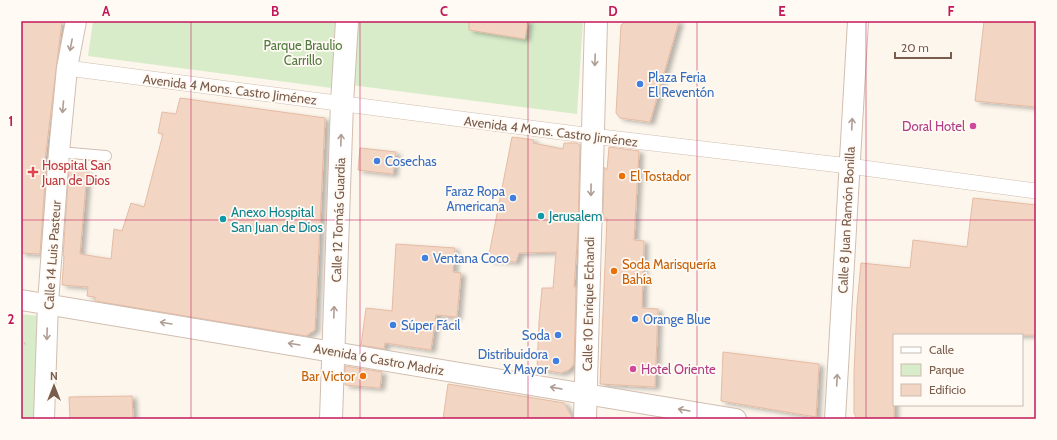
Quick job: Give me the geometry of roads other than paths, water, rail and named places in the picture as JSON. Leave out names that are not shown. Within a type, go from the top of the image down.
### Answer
[{"type":"street","name":"Calle 14 Luis Pasteur","points":[[44,419],[48,303],[59,152],[67,68],[76,21]]},
{"type":"street","name":"Calle 12 Tomás Guardia","points":[[331,419],[332,351],[342,103],[347,21]]},
{"type":"street","name":"Calle 10 Enrique Echandi","points":[[585,419],[596,21]]},
{"type":"street","name":"Calle 8 Juan Ramón Bonilla","points":[[835,419],[858,21]]},
{"type":"street","name":"Avenida 4 Mons. Castro Jiménez","points":[[67,68],[592,136],[849,166],[1036,191]]},
{"type":"street","name":"Avenida 6 Castro Madriz","points":[[21,300],[48,303],[736,419]]},
{"type":"lane","points":[[59,152],[106,156]]},
{"type":"place","name":"Plaza Feria El Reventón","points":[[640,84]]},
{"type":"place","name":"Doral Hotel","points":[[973,126]]},
{"type":"place","name":"Cosechas","points":[[377,161]]},
{"type":"place","name":"Hospital San Juan de Dios","points":[[33,172]]},
{"type":"place","name":"El Tostador","points":[[622,176]]},
{"type":"place","name":"Faraz Ropa Americana","points":[[513,198]]},
{"type":"place","name":"Jerusalem","points":[[541,216]]},
{"type":"place","name":"Anexo Hospital San Juan de Dios","points":[[223,219]]},
{"type":"place","name":"Ventana Coco","points":[[425,258]]},
{"type":"place","name":"Soda Marisquería Bahía","points":[[614,271]]},
{"type":"place","name":"Orange Blue","points":[[635,319]]},
{"type":"place","name":"Súper Fácil","points":[[393,325]]},
{"type":"place","name":"Soda","points":[[558,335]]},
{"type":"place","name":"Distribuidora X Mayor","points":[[556,361]]},
{"type":"place","name":"Hotel Oriente","points":[[633,369]]},
{"type":"place","name":"Bar Victor","points":[[363,376]]},
{"type":"park label","name":"Parque Braulio Carrillo","points":[[303,52]]}]
